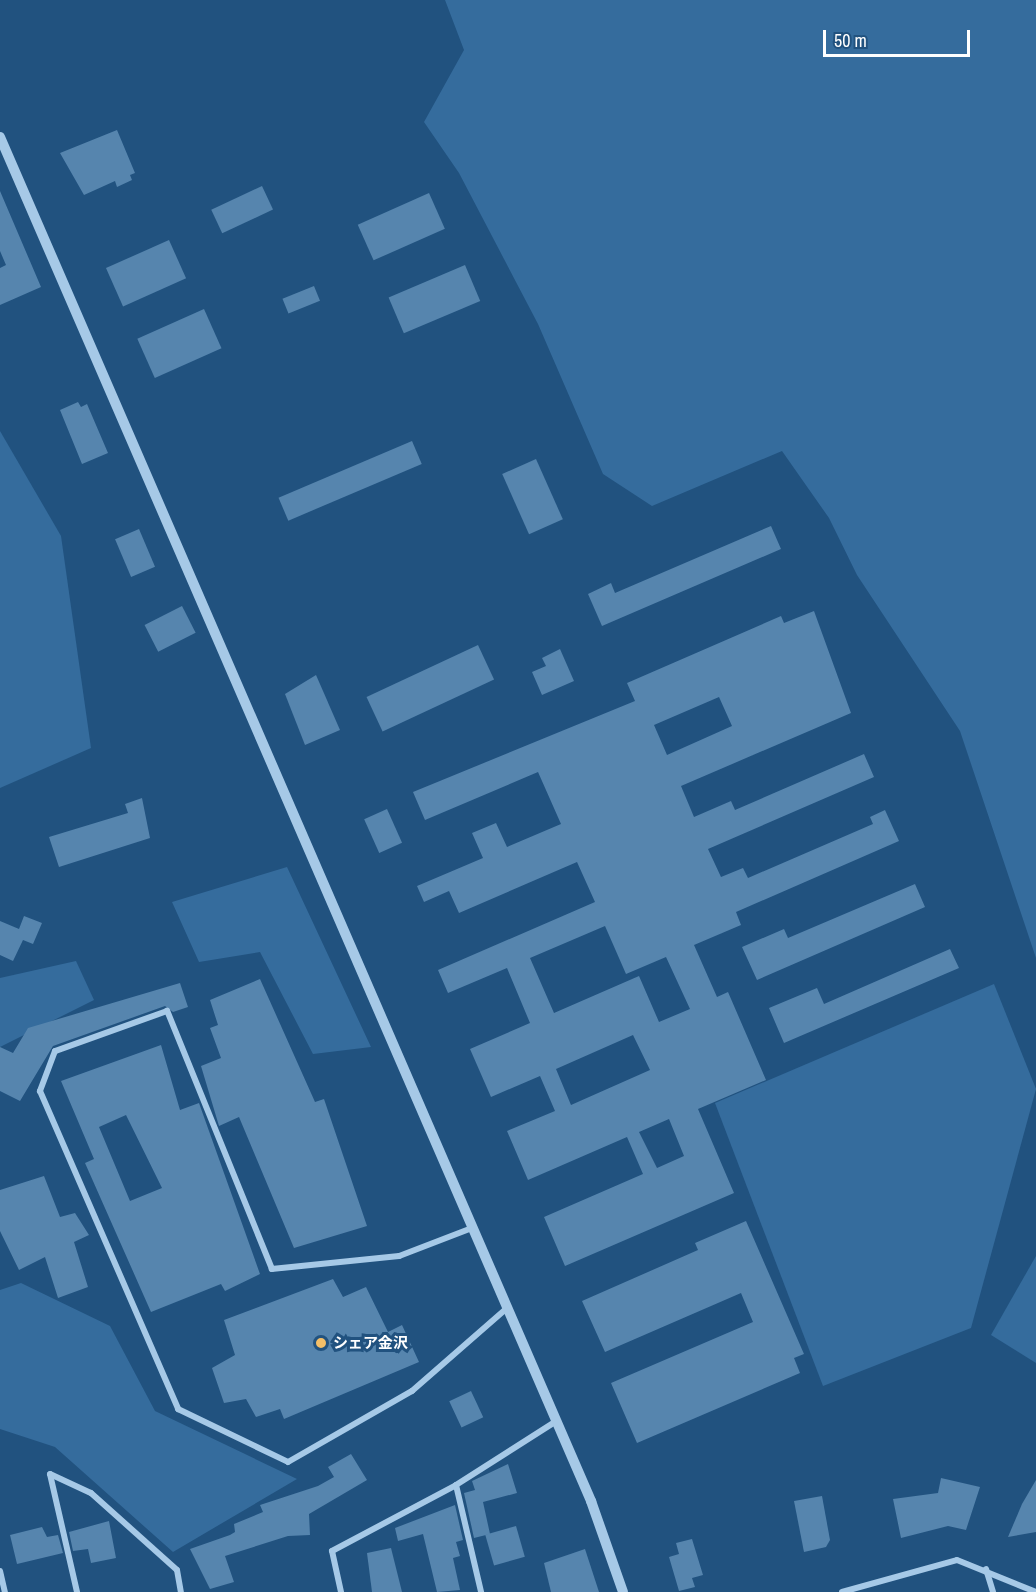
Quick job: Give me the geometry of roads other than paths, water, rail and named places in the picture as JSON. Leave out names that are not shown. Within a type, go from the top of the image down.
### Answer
[{"type":"street","points":[[0,137],[595,1511],[622,1592]]},
{"type":"street","points":[[472,1228],[399,1256],[272,1269],[167,1011],[55,1051],[40,1091],[178,1409],[288,1462],[412,1391],[507,1308]]},
{"type":"street","points":[[341,1592],[332,1551],[456,1485],[555,1422]]},
{"type":"street","points":[[77,1592],[50,1474],[91,1493],[177,1570],[181,1592]]},
{"type":"street","points":[[456,1485],[481,1592]]},
{"type":"street","points":[[842,1592],[861,1590],[957,1560],[986,1569],[1036,1592]]},
{"type":"street","points":[[986,1569],[993,1592]]},
{"type":"street","points":[[0,1571],[5,1592]]},
{"type":"place","name":"シェア金沢","points":[[321,1343]]}]
